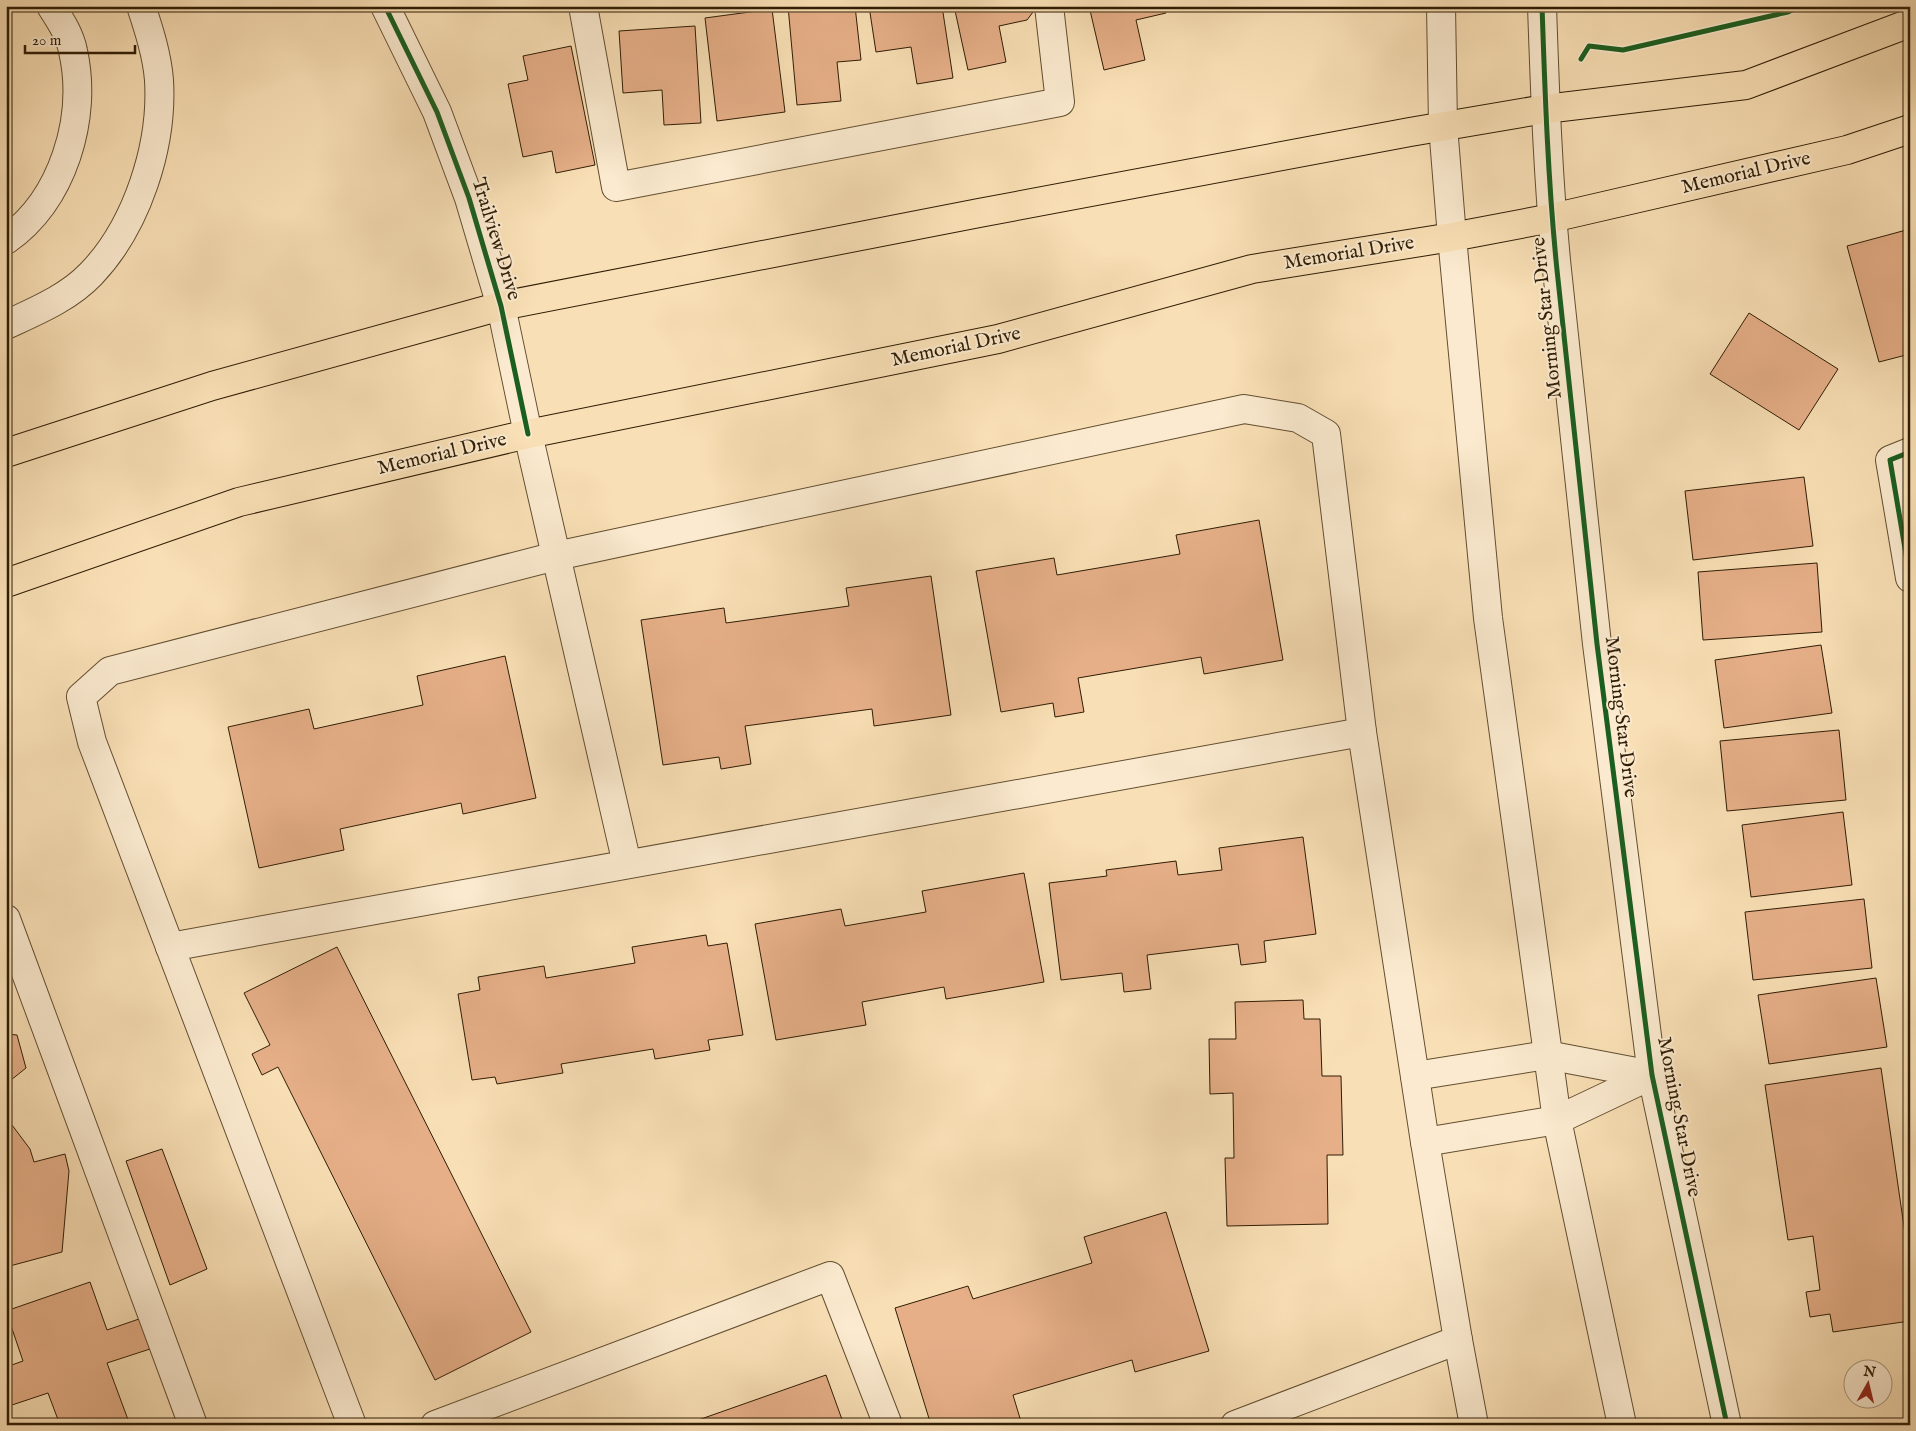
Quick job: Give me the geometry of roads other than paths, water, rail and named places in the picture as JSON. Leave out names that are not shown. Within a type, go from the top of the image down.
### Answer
[{"type":"main road","points":[[6,453],[212,386],[501,306],[979,213],[1443,126],[1546,109],[1746,85],[1910,23]]},
{"type":"main road","name":"Memorial Drive","points":[[6,583],[240,502],[528,434],[998,339],[1252,269],[1452,237],[1552,218],[1847,150],[1910,129]]},
{"type":"street","points":[[6,240],[19,231],[35,214],[50,192],[61,170],[74,125],[77,98],[73,50],[65,30],[51,6]]},
{"type":"street","points":[[6,325],[30,314],[72,290],[90,274],[118,238],[142,193],[150,164],[155,134],[159,81],[155,54],[141,6]]},
{"type":"street","name":"Trailview Drive","points":[[385,6],[437,112],[469,198],[501,306],[542,499],[627,864]]},
{"type":"street","points":[[583,6],[616,187],[1060,102],[1049,6]]},
{"type":"street","points":[[1441,6],[1443,126],[1488,618],[1546,1055],[1557,1120],[1622,1425]]},
{"type":"street","name":"Morning Star Drive","points":[[1542,6],[1552,218],[1596,644],[1652,1074],[1727,1425]]},
{"type":"street","points":[[352,1425],[92,742],[81,697],[110,671],[556,556],[1244,409],[1298,418],[1326,434],[1362,732],[1425,1142],[1474,1425]]},
{"type":"street","points":[[1900,456],[1910,578]]},
{"type":"street","points":[[170,947],[1362,732]]},
{"type":"street","points":[[6,919],[193,1425]]},
{"type":"street","points":[[1415,1076],[1546,1055],[1652,1074]]},
{"type":"street","points":[[1425,1142],[1557,1120],[1652,1074]]},
{"type":"street","points":[[435,1425],[830,1276],[888,1425]]},
{"type":"street","points":[[1235,1425],[1458,1340]]}]
